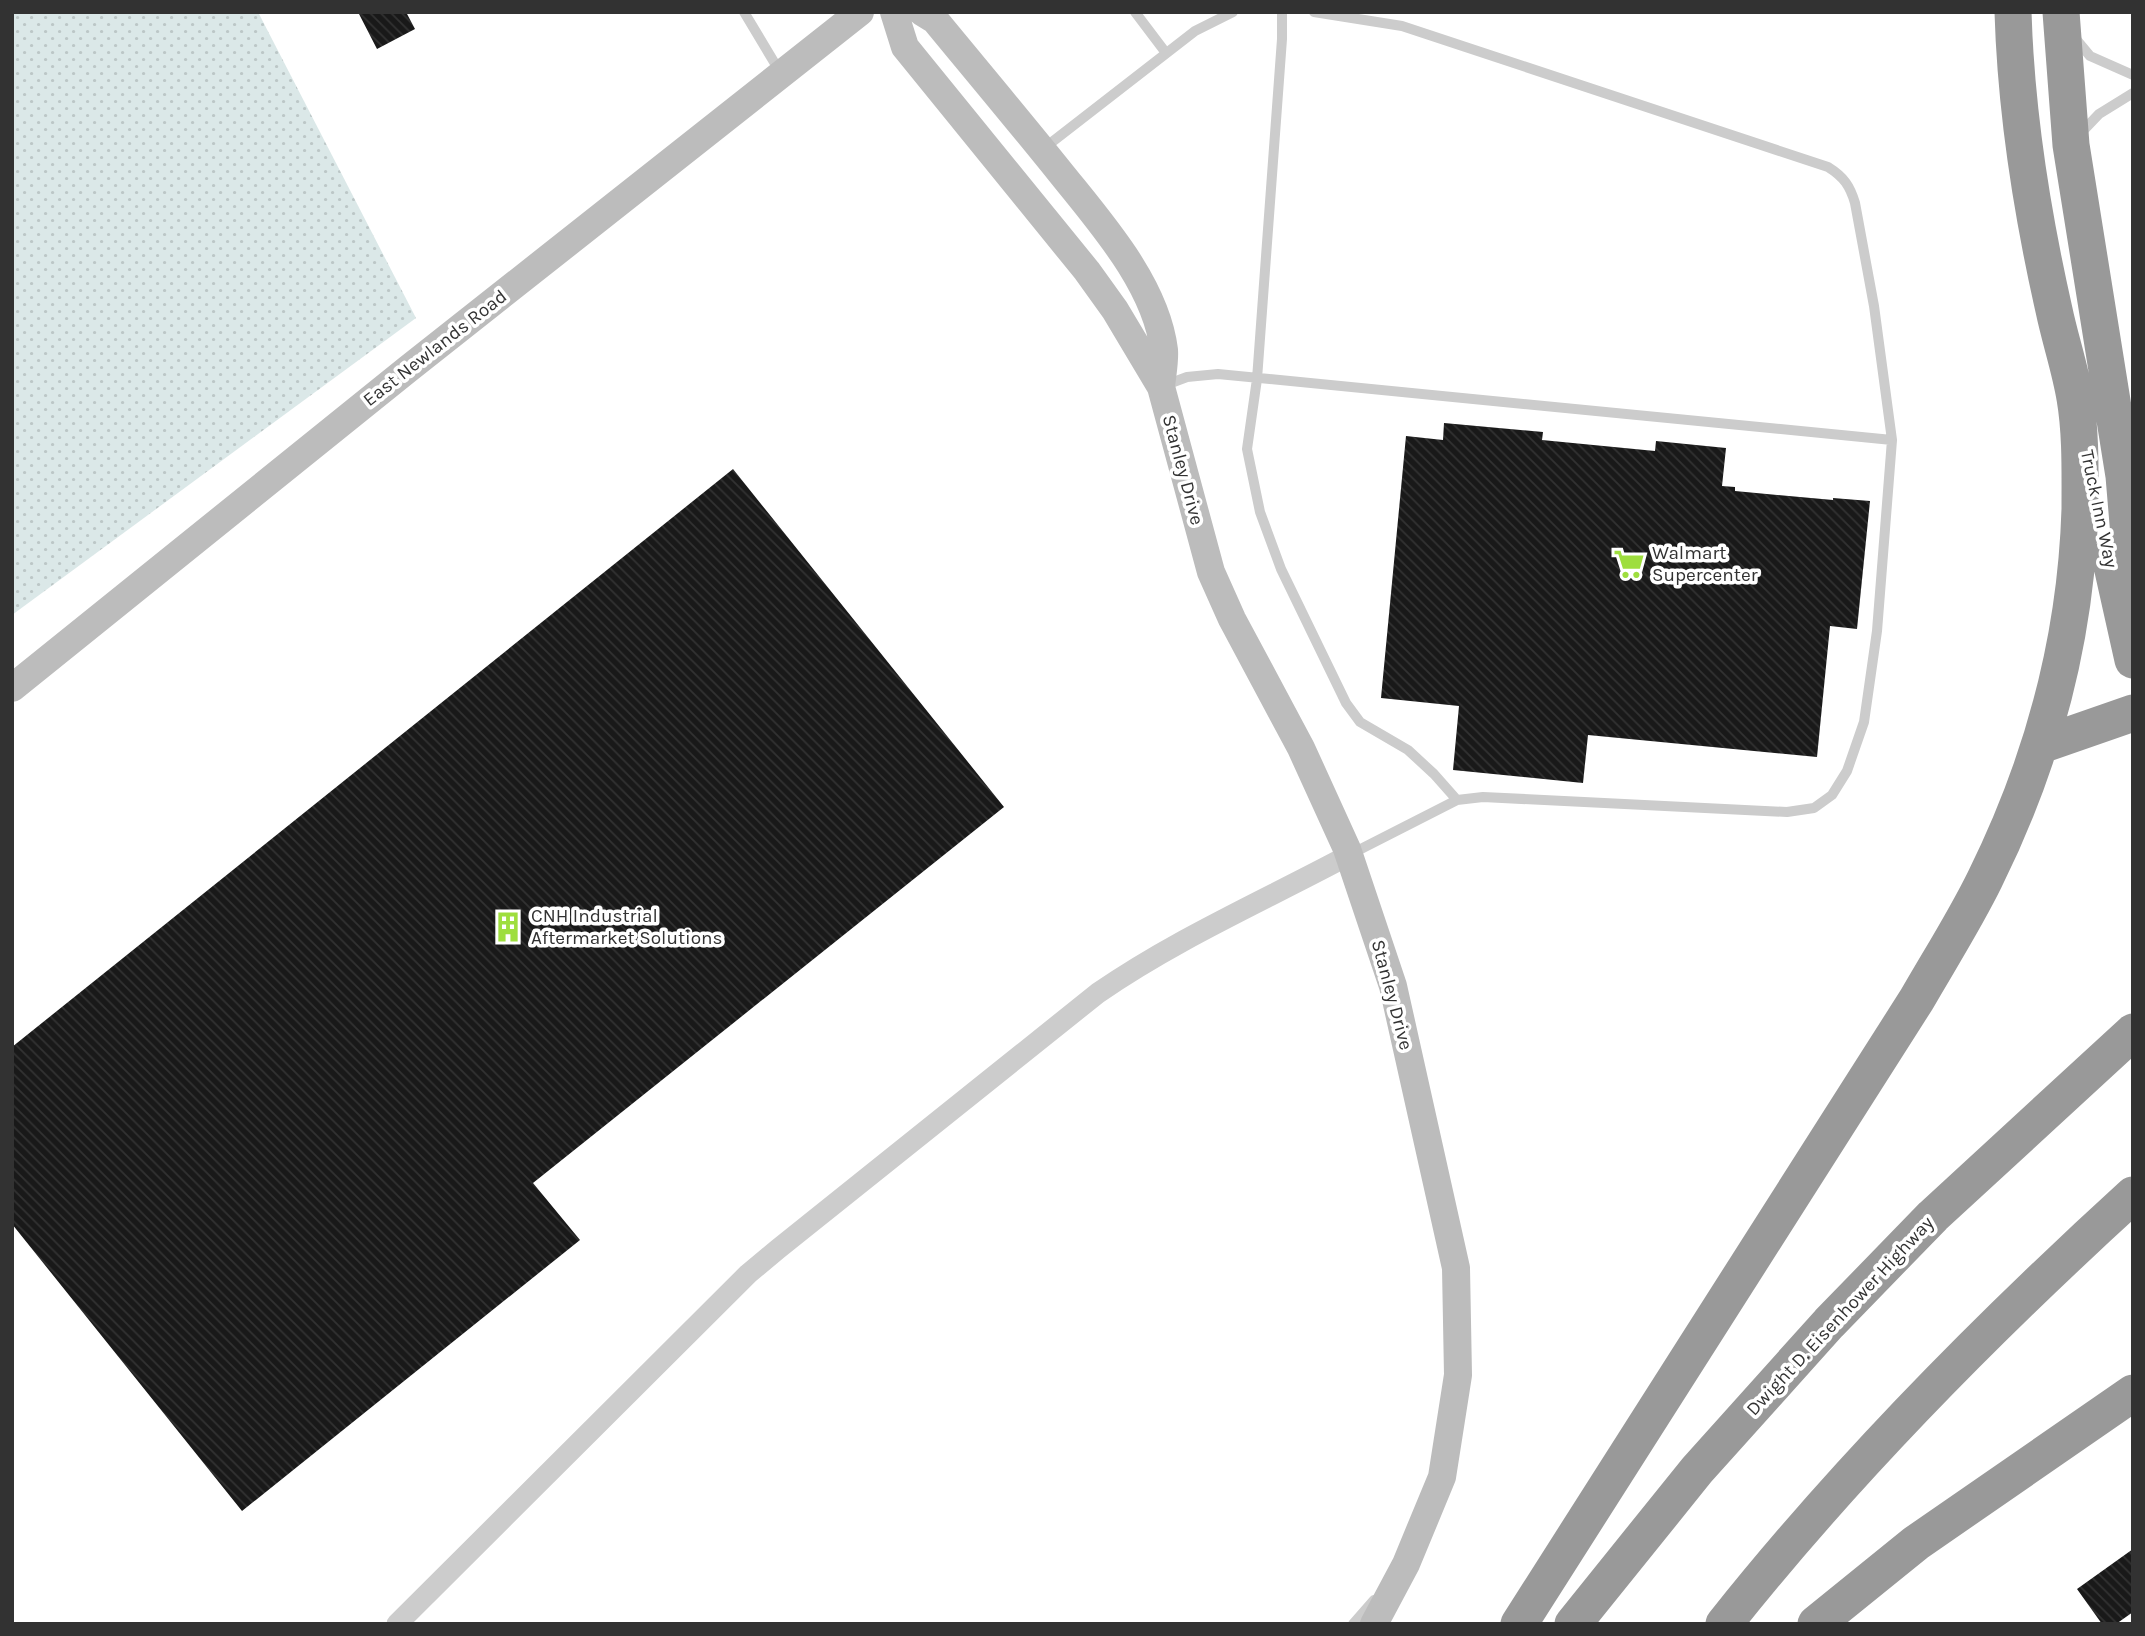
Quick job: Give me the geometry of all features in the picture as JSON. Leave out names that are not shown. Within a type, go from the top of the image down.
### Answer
[{"type":"highway","points":[[1518,1624],[1944,954],[2010,825],[2041,745],[2074,594],[2080,495],[2075,399],[2054,310],[2029,178],[2018,92],[2013,12]]},
{"type":"highway","points":[[2061,15],[2071,145],[2124,477],[2133,583]]},
{"type":"highway","name":"Truck Inn Way","points":[[2075,399],[2133,660]]},
{"type":"highway","points":[[2124,477],[2133,513]]},
{"type":"highway","points":[[2041,745],[2133,713]]},
{"type":"highway","name":"Dwight D. Eisenhower Highway","points":[[1573,1624],[1698,1471],[1829,1323],[1933,1216],[2133,1032]]},
{"type":"highway","points":[[1724,1624],[1921,1399],[1994,1325],[2133,1195]]},
{"type":"highway","points":[[1816,1624],[1916,1543],[2133,1393]]},
{"type":"highway","points":[[1858,1589],[1918,1556],[2133,1408]]},
{"type":"street","name":"East Newlands Road","points":[[12,688],[408,369],[860,12]]},
{"type":"street","name":"Stanley Drive","points":[[894,12],[905,47],[1087,271],[1115,310],[1161,387],[1211,572],[1232,619],[1317,780],[1349,855],[1393,986],[1455,1268],[1458,1375],[1443,1477],[1406,1564],[1374,1624]]},
{"type":"street","name":"Stanley Drive","points":[[922,12],[935,20],[1122,251],[1144,289],[1164,351],[1161,387]]},
{"type":"street","points":[[397,1624],[748,1274],[778,1249],[1108,986],[1175,946],[1349,855]]},
{"type":"lane","points":[[744,12],[781,74]]},
{"type":"lane","points":[[1135,12],[1166,53]]},
{"type":"lane","points":[[1042,149],[1195,31],[1233,12]]},
{"type":"lane","points":[[1282,12],[1257,379],[1247,449],[1260,512],[1281,569],[1346,703],[1360,722],[1408,750],[1457,800]]},
{"type":"lane","points":[[1314,12],[1402,26],[1828,167],[1842,176],[1856,203],[1874,306],[1892,440],[1877,631],[1864,722],[1847,771],[1832,795],[1814,808],[1787,812],[1483,797],[1457,800],[1349,855]]},
{"type":"lane","points":[[2061,15],[2091,56],[2133,75]]},
{"type":"lane","points":[[2071,145],[2084,127],[2099,114],[2133,93]]},
{"type":"lane","points":[[1161,387],[1187,377],[1218,374],[1892,440]]},
{"type":"lane","points":[[1353,1624],[1406,1564]]},
{"type":"shaded area","points":[[12,12],[258,12],[416,318],[12,615]]},
{"type":"building","points":[[358,12],[406,12],[415,29],[377,49]]},
{"type":"building","name":"Walmart Supercenter","points":[[1444,423],[1543,432],[1542,440],[1655,451],[1656,441],[1726,448],[1722,486],[1735,487],[1735,491],[1870,501],[1857,629],[1830,626],[1817,757],[1588,735],[1583,783],[1453,770],[1459,706],[1381,698],[1406,436],[1443,440]]},
{"type":"building","name":"CNH Industrial Aftermarket Solutions","points":[[733,469],[1004,807],[533,1183],[580,1240],[242,1511],[12,1224],[12,1047]]},
{"type":"building","points":[[2133,1549],[2133,1612],[2116,1624],[2102,1624],[2077,1589]]},
{"type":"place","name":"Walmart Supercenter","points":[[1629,564]]},
{"type":"place","name":"CNH Industrial Aftermarket Solutions","points":[[508,927]]}]
